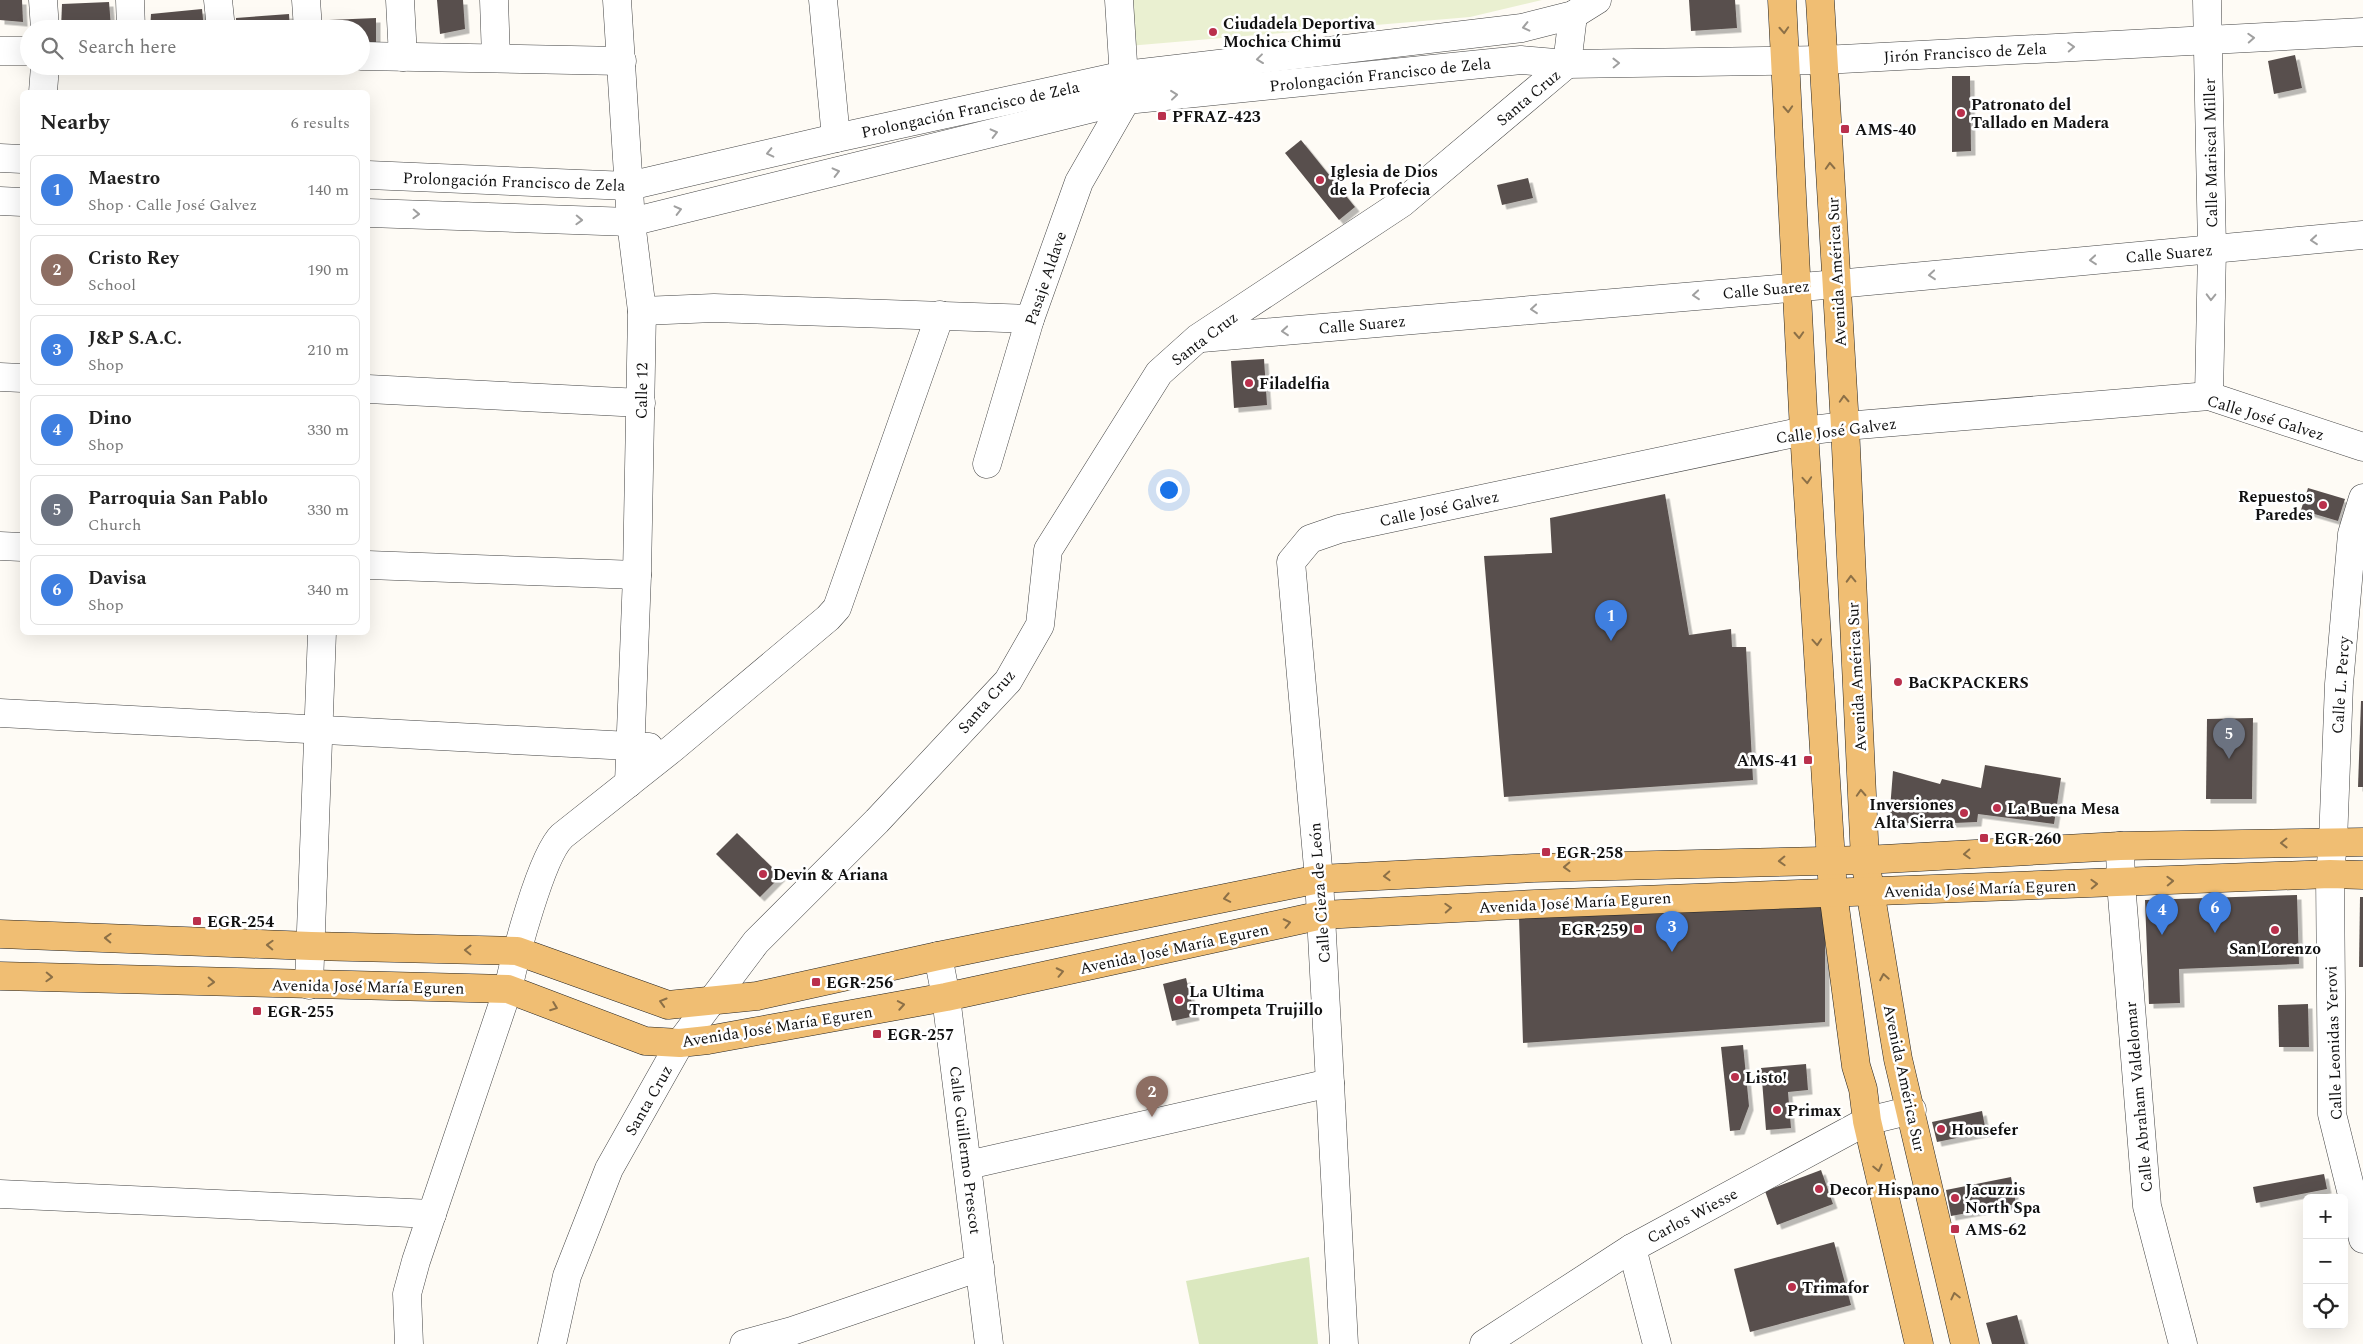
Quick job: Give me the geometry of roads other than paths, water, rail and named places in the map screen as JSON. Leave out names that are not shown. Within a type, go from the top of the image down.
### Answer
[{"type":"main road","points":[[1782,0],[1804,431],[1833,892],[1856,1066],[1863,1089],[1867,1121],[1919,1344]]},
{"type":"main road","name":"Avenida América Sur","points":[[1820,0],[1845,426],[1865,860],[1898,1059],[1912,1110],[1966,1344]]},
{"type":"main road","points":[[1821,698],[1856,694]]},
{"type":"main road","name":"Avenida José María Eguren","points":[[0,934],[312,946],[516,951],[668,1005],[757,996],[938,956],[1319,879],[1533,868],[1831,859],[1865,860],[2120,846],[2363,842]]},
{"type":"main road","points":[[2253,843],[2253,878]]},
{"type":"main road","points":[[1533,868],[1535,904]]},
{"type":"main road","name":"Avenida José María Eguren","points":[[0,976],[508,989],[645,1041],[680,1043],[708,1040],[946,997],[1322,915],[1833,892],[2330,874],[2363,875]]},
{"type":"street","points":[[43,0],[44,20]]},
{"type":"street","points":[[130,0],[131,20]]},
{"type":"street","points":[[218,0],[220,20]]},
{"type":"street","points":[[306,0],[307,20]]},
{"type":"street","points":[[400,0],[403,57]]},
{"type":"street","points":[[494,0],[496,58]]},
{"type":"street","name":"Calle 12","points":[[617,0],[631,222],[642,311],[637,575],[632,747],[629,783]]},
{"type":"street","points":[[824,0],[836,138]]},
{"type":"street","points":[[1119,0],[1125,88]]},
{"type":"street","points":[[1573,15],[1597,0]]},
{"type":"street","name":"Calle Mariscal Miller","points":[[2207,0],[2212,249],[2209,396]]},
{"type":"street","name":"Prolongación Francisco de Zela","points":[[370,175],[629,186],[836,138],[1125,88],[1522,28],[1573,15]]},
{"type":"street","name":"Santa Cruz","points":[[552,1344],[567,1276],[609,1169],[680,1043],[756,942],[877,821],[1008,680],[1040,625],[1048,550],[1159,373],[1198,338],[1402,203],[1567,64],[1573,15]]},
{"type":"street","name":"Jirón Francisco de Zela","points":[[1567,64],[1823,60],[2363,32]]},
{"type":"street","points":[[0,51],[20,51]]},
{"type":"street","points":[[370,56],[622,61]]},
{"type":"street","name":"Prolongación Francisco de Zela","points":[[370,213],[631,222],[1125,88],[1521,60],[1567,64]]},
{"type":"street","points":[[43,90],[44,75]]},
{"type":"street","name":"Pasaje Aldave","points":[[987,464],[1030,319],[1079,182],[1125,88]]},
{"type":"street","points":[[0,158],[20,159]]},
{"type":"street","points":[[0,201],[20,202]]},
{"type":"street","name":"Calle Suarez","points":[[1198,338],[1837,284],[2363,235]]},
{"type":"street","points":[[642,311],[714,308],[1030,319]]},
{"type":"street","points":[[409,1344],[407,1294],[416,1261],[508,989],[516,951],[554,845],[562,836],[673,748],[828,618],[837,608],[940,315]]},
{"type":"street","points":[[0,377],[20,378]]},
{"type":"street","points":[[370,389],[641,403]]},
{"type":"street","name":"Calle José Galvez","points":[[1310,539],[1339,529],[1804,431],[1845,426],[2209,396],[2363,447]]},
{"type":"street","name":"Calle L. Percy","points":[[2330,874],[2351,684],[2352,534],[2363,498]]},
{"type":"street","name":"Calle Cieza de León","points":[[1310,539],[1291,562],[1322,915],[1344,1344]]},
{"type":"street","points":[[0,546],[20,548]]},
{"type":"street","points":[[370,565],[637,575]]},
{"type":"street","points":[[309,985],[312,946],[322,635]]},
{"type":"street","points":[[0,713],[319,728],[673,748]]},
{"type":"street","name":"Calle Abraham Valdelomar","points":[[2120,846],[2121,883],[2147,1206],[2183,1344]]},
{"type":"street","name":"Calle Leonidas Yerovi","points":[[2330,874],[2332,1114],[2363,1239]]},
{"type":"street","name":"Calle Guillermo Prescot","points":[[938,956],[946,997],[989,1344]]},
{"type":"street","points":[[968,1165],[1330,1083]]},
{"type":"street","name":"Carlos Wiesse","points":[[1484,1344],[1632,1248],[1867,1121],[1912,1110]]},
{"type":"street","points":[[0,1194],[432,1214]]},
{"type":"street","points":[[1632,1248],[1657,1344]]},
{"type":"street","points":[[744,1344],[792,1331],[980,1267]]},
{"type":"place","name":"Ciudadela Deportiva Mochica Chimú","points":[[1213,32]]},
{"type":"place","name":"Patronato del Tallado en Madera","points":[[1961,113]]},
{"type":"place","name":"PFRAZ-423","points":[[1162,116]]},
{"type":"place","name":"AMS-40","points":[[1845,129]]},
{"type":"place","name":"Iglesia de Dios de la Profecia","points":[[1320,180]]},
{"type":"place","name":"Filadelfia","points":[[1249,383]]},
{"type":"place","name":"Repuestos Paredes","points":[[2323,505]]},
{"type":"place","name":"Maestro","points":[[1611,641]]},
{"type":"place","name":"BaCKPACKERS","points":[[1898,682]]},
{"type":"place","name":"Parroquia San Pablo","points":[[2229,759]]},
{"type":"place","name":"AMS-41","points":[[1808,760]]},
{"type":"place","name":"La Buena Mesa","points":[[1997,808]]},
{"type":"place","name":"Inversiones Alta Sierra","points":[[1964,813]]},
{"type":"place","name":"EGR-260","points":[[1984,838]]},
{"type":"place","name":"EGR-258","points":[[1546,852]]},
{"type":"place","name":"Devin & Ariana","points":[[763,874]]},
{"type":"place","name":"EGR-254","points":[[197,921]]},
{"type":"place","name":"EGR-259","points":[[1638,929]]},
{"type":"place","name":"San Lorenzo","points":[[2275,930]]},
{"type":"place","name":"Davisa","points":[[2215,933]]},
{"type":"place","name":"Dino","points":[[2162,935]]},
{"type":"place","name":"J&P S.A.C.","points":[[1672,952]]},
{"type":"place","name":"EGR-256","points":[[816,982]]},
{"type":"place","name":"La Ultima Trompeta Trujillo","points":[[1179,1000]]},
{"type":"place","name":"EGR-255","points":[[257,1011]]},
{"type":"place","name":"EGR-257","points":[[877,1034]]},
{"type":"place","name":"Listo!","points":[[1735,1077]]},
{"type":"place","name":"Primax","points":[[1777,1110]]},
{"type":"place","name":"Cristo Rey","points":[[1152,1117]]},
{"type":"place","name":"Housefer","points":[[1941,1129]]},
{"type":"place","name":"Decor Hispano","points":[[1819,1189]]},
{"type":"place","name":"Jacuzzis North Spa","points":[[1955,1198]]},
{"type":"place","name":"AMS-62","points":[[1955,1229]]},
{"type":"place","name":"Trimafor","points":[[1792,1287]]}]
